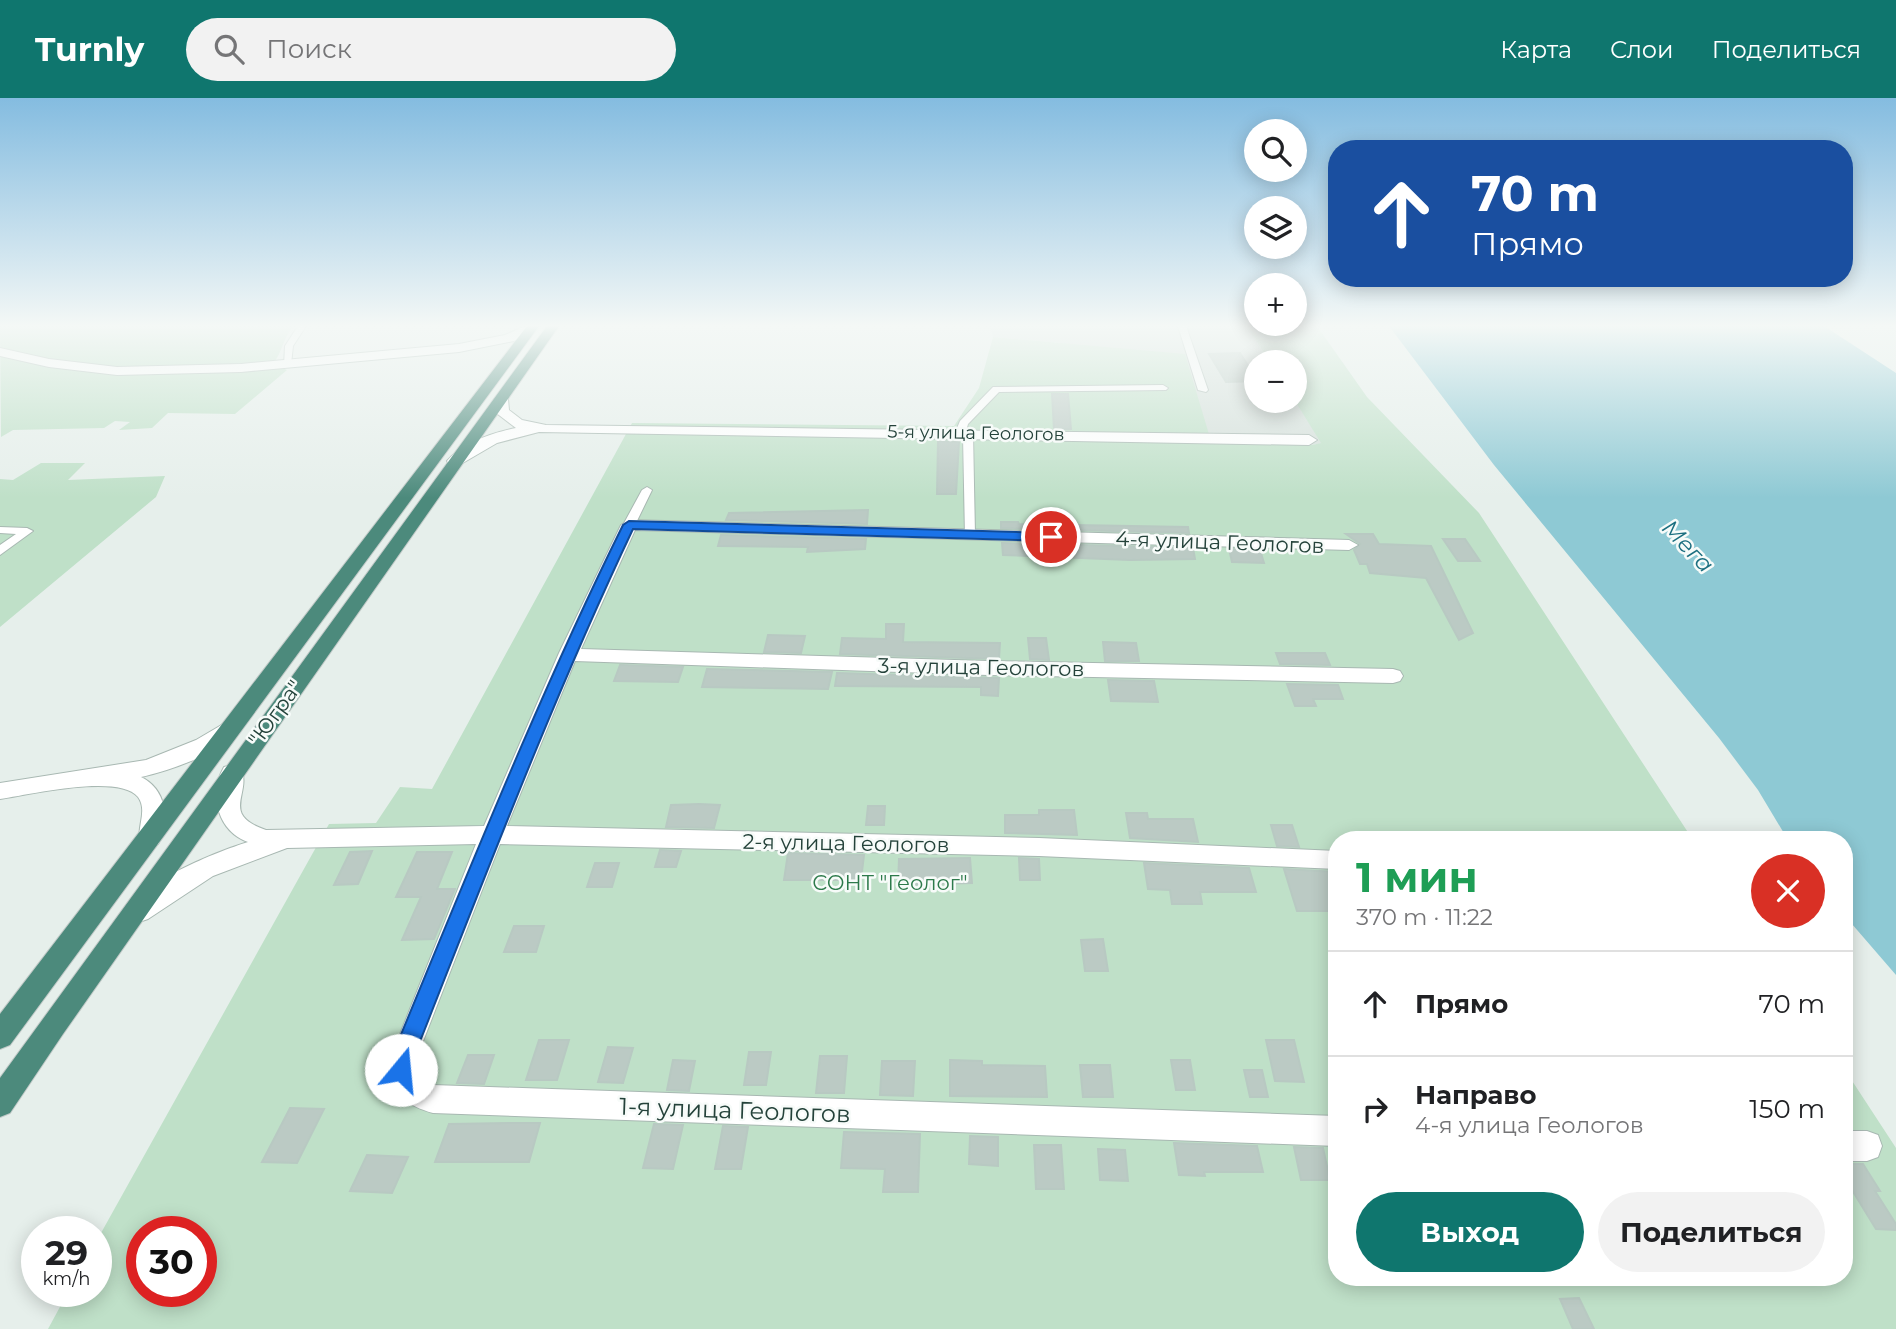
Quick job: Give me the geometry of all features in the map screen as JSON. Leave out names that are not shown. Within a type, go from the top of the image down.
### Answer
[{"type":"highway","name":"\"Югра\"","points":[[0,1036],[490,383]]},
{"type":"highway","name":"\"Югра\"","points":[[0,1103],[232,773],[512,383]]},
{"type":"street","points":[[501,399],[502,412],[511,421],[546,429]]},
{"type":"street","points":[[456,461],[474,447],[496,438],[546,429]]},
{"type":"street","name":"5-я улица Геологов","points":[[546,429],[1310,440]]},
{"type":"street","points":[[493,835],[629,525]]},
{"type":"street","name":"4-я улица Геологов","points":[[629,525],[1349,545]]},
{"type":"street","name":"3-я улица Геологов","points":[[570,655],[1393,676]]},
{"type":"street","points":[[0,791],[106,778],[159,766],[216,738],[237,722]]},
{"type":"street","points":[[232,773],[228,803],[233,823],[252,835],[266,839],[293,839]]},
{"type":"street","points":[[106,778],[131,782],[151,797],[156,816],[150,838]]},
{"type":"street","name":"2-я улица Геологов","points":[[293,839],[493,835],[1040,847],[1328,860]]},
{"type":"street","name":"1-я улица Геологов","points":[[493,835],[406,1049],[401,1070],[406,1085],[418,1096],[433,1099],[1328,1132]]},
{"type":"street","points":[[126,922],[166,890],[210,864],[255,848],[293,839]]},
{"type":"lane","points":[[1201,383],[1203,390]]},
{"type":"lane","points":[[969,535],[963,423],[996,389],[1163,388]]},
{"type":"lane","points":[[629,525],[647,490]]},
{"type":"lane","points":[[0,530],[27,531],[0,551]]},
{"type":"shaded area","points":[[1124,383],[1244,383],[1244,413],[1303,413],[1322,443],[1312,445],[1211,441]]},
{"type":"green space","points":[[1,383],[271,383],[235,414],[168,413],[152,428],[119,430],[130,422],[115,421],[104,428],[13,430],[1,437]]},
{"type":"green space","name":"СОНТ \"Геолог\"","points":[[980,383],[1194,383],[1211,441],[1312,445],[1321,443],[1302,413],[1307,413],[1307,383],[1357,383],[1367,397],[1479,513],[1687,831],[1328,831],[1328,1286],[1853,1286],[1853,1082],[1896,1148],[1896,1329],[48,1329],[60,1307],[112,1307],[110,1216],[329,824],[376,823],[400,787],[432,789],[632,423],[954,426]]},
{"type":"green space","points":[[41,463],[85,463],[68,480],[165,476],[156,497],[0,627],[0,479],[13,480]]},
{"type":"water","name":"Мега","points":[[1432,383],[1896,383],[1896,975],[1853,925],[1853,831],[1783,831],[1758,790],[1719,738],[1494,465]]},
{"type":"building","points":[[1052,394],[1068,394],[1071,429],[1054,429]]},
{"type":"building","points":[[938,441],[959,442],[956,494],[937,494]]},
{"type":"building","points":[[868,510],[867,524],[726,520],[729,513]]},
{"type":"building","points":[[1001,522],[1188,527],[1189,533],[1001,528]]},
{"type":"building","points":[[1346,534],[1373,534],[1379,544],[1431,546],[1473,633],[1459,640],[1426,578],[1370,573],[1367,564],[1360,564],[1354,550],[1360,544]]},
{"type":"building","points":[[721,535],[866,539],[865,549],[807,552],[808,547],[718,546]]},
{"type":"building","points":[[1443,539],[1465,539],[1480,561],[1458,561]]},
{"type":"building","points":[[1002,543],[1193,548],[1195,559],[1130,560],[1003,555]]},
{"type":"building","points":[[1229,549],[1260,550],[1264,563],[1232,562]]},
{"type":"building","points":[[886,624],[904,624],[903,642],[1000,643],[999,659],[840,654],[842,638],[886,639]]},
{"type":"building","points":[[768,635],[805,636],[801,653],[764,652]]},
{"type":"building","points":[[1028,638],[1046,638],[1049,660],[1030,659]]},
{"type":"building","points":[[1103,642],[1136,643],[1139,661],[1105,661]]},
{"type":"building","points":[[1276,653],[1325,653],[1330,665],[1280,664]]},
{"type":"building","points":[[620,665],[683,667],[678,682],[614,681]]},
{"type":"building","points":[[707,669],[832,672],[828,689],[702,687]]},
{"type":"building","points":[[837,673],[999,678],[998,696],[981,695],[981,687],[835,686]]},
{"type":"building","points":[[1108,680],[1154,681],[1158,702],[1111,701]]},
{"type":"building","points":[[1287,684],[1338,685],[1343,699],[1313,699],[1316,706],[1295,706]]},
{"type":"building","points":[[671,805],[720,805],[714,828],[666,827]]},
{"type":"building","points":[[868,806],[885,806],[884,825],[866,825]]},
{"type":"building","points":[[1039,810],[1074,810],[1077,835],[1005,833],[1005,815],[1039,815]]},
{"type":"building","points":[[1126,813],[1147,813],[1148,819],[1193,819],[1198,842],[1130,838]]},
{"type":"building","points":[[1271,825],[1292,825],[1299,847],[1277,846]]},
{"type":"building","points":[[660,850],[681,851],[676,867],[655,867]]},
{"type":"building","points":[[372,851],[358,884],[334,885],[350,852]]},
{"type":"building","points":[[417,852],[452,852],[437,889],[455,889],[434,939],[402,940],[421,897],[396,897]]},
{"type":"building","points":[[788,853],[864,855],[861,880],[784,880]]},
{"type":"building","points":[[970,858],[972,883],[898,885],[899,859]]},
{"type":"building","points":[[1019,858],[1039,859],[1040,880],[1020,880]]},
{"type":"building","points":[[595,863],[619,863],[612,887],[587,887]]},
{"type":"building","points":[[1144,863],[1249,868],[1256,892],[1200,892],[1202,904],[1172,904],[1170,890],[1148,889]]},
{"type":"building","points":[[1284,869],[1328,871],[1328,911],[1297,911]]},
{"type":"building","points":[[514,926],[544,926],[536,952],[504,952]]},
{"type":"building","points":[[1103,939],[1108,971],[1085,971],[1081,940]]},
{"type":"building","points":[[539,1040],[569,1040],[557,1080],[526,1080]]},
{"type":"building","points":[[1266,1040],[1294,1040],[1304,1082],[1275,1081]]},
{"type":"building","points":[[608,1047],[633,1048],[623,1083],[598,1082]]},
{"type":"building","points":[[749,1052],[771,1052],[766,1085],[744,1085]]},
{"type":"building","points":[[468,1055],[494,1055],[484,1084],[457,1083]]},
{"type":"building","points":[[820,1056],[847,1056],[844,1093],[816,1093]]},
{"type":"building","points":[[673,1060],[695,1061],[689,1091],[667,1090]]},
{"type":"building","points":[[950,1060],[982,1061],[982,1065],[1045,1066],[1047,1097],[950,1096]]},
{"type":"building","points":[[1171,1060],[1190,1060],[1195,1090],[1176,1090]]},
{"type":"building","points":[[882,1061],[915,1061],[913,1096],[880,1095]]},
{"type":"building","points":[[1080,1065],[1110,1065],[1113,1097],[1083,1097]]},
{"type":"building","points":[[1244,1070],[1262,1070],[1268,1097],[1250,1097]]},
{"type":"building","points":[[290,1108],[324,1109],[297,1163],[262,1162]]},
{"type":"building","points":[[540,1123],[529,1162],[435,1162],[449,1124]]},
{"type":"building","points":[[654,1124],[683,1125],[673,1169],[643,1168]]},
{"type":"building","points":[[723,1126],[748,1127],[741,1169],[715,1169]]},
{"type":"building","points":[[844,1132],[920,1134],[918,1192],[883,1192],[885,1169],[841,1168]]},
{"type":"building","points":[[970,1136],[998,1137],[998,1166],[969,1164]]},
{"type":"building","points":[[1174,1143],[1257,1146],[1263,1172],[1204,1172],[1205,1176],[1179,1175]]},
{"type":"building","points":[[1034,1145],[1061,1145],[1064,1189],[1036,1189]]},
{"type":"building","points":[[1294,1147],[1323,1148],[1328,1180],[1301,1180]]},
{"type":"building","points":[[1098,1149],[1125,1150],[1128,1181],[1100,1180]]},
{"type":"building","points":[[367,1155],[408,1157],[392,1193],[350,1191]]},
{"type":"building","points":[[1853,1164],[1863,1164],[1880,1191],[1875,1191],[1896,1224],[1896,1230],[1876,1229],[1853,1192]]},
{"type":"building","points":[[1579,1298],[1594,1329],[1573,1329],[1560,1299]]},
{"type":"route","points":[[401,1070],[406,1049],[493,835],[629,525],[1051,537]]}]
